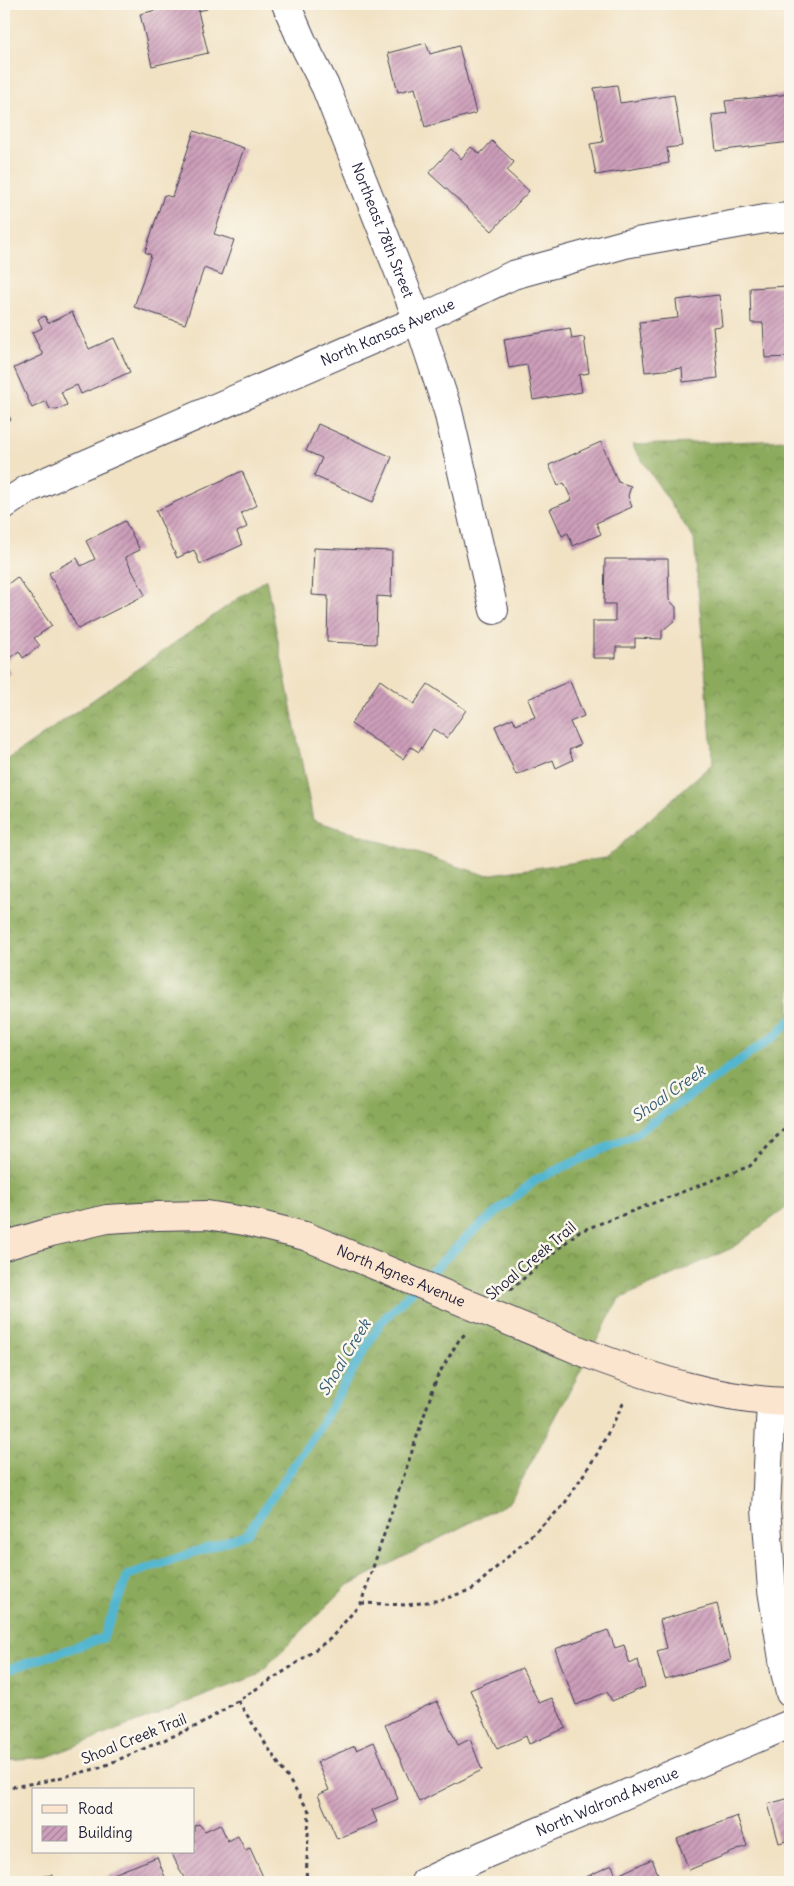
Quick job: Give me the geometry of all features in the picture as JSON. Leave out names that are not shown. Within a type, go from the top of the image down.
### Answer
[{"type":"street","name":"Northeast 78th Street","points":[[286,4],[326,88],[418,320],[448,411],[494,610]]},
{"type":"street","name":"North Kansas Avenue","points":[[4,505],[28,489],[418,320],[513,275],[625,244],[790,217]]},
{"type":"street","name":"North Agnes Avenue","points":[[4,1246],[51,1232],[107,1219],[207,1215],[244,1221],[304,1236],[634,1372],[723,1396],[781,1402]]},
{"type":"street","points":[[781,1402],[766,1509],[772,1590],[790,1693]]},
{"type":"street","name":"North Walrond Avenue","points":[[425,1882],[495,1850],[790,1724]]},
{"type":"path","name":"Shoal Creek Trail","points":[[505,1295],[578,1232],[750,1166],[790,1122]]},
{"type":"path","name":"Shoal Creek Trail","points":[[4,1785],[12,1787],[46,1781],[99,1768],[201,1724],[291,1667],[330,1639],[361,1603],[438,1377],[459,1340],[472,1327]]},
{"type":"path","points":[[361,1603],[407,1605],[440,1600],[473,1589],[563,1506],[597,1454],[624,1402]]},
{"type":"path","points":[[238,1701],[309,1811],[306,1882]]},
{"type":"green space","points":[[790,440],[790,1205],[732,1248],[619,1299],[510,1502],[347,1586],[258,1675],[47,1757],[4,1760],[4,764],[7,760],[266,579],[313,820],[485,875],[606,858],[713,763],[694,539],[632,445]]},
{"type":"building","points":[[173,4],[205,4],[207,9],[198,11],[208,53],[152,66],[140,14],[173,6]]},
{"type":"building","points":[[426,43],[430,54],[459,46],[476,113],[425,127],[415,88],[398,92],[388,53]]},
{"type":"building","points":[[617,85],[620,103],[674,95],[682,146],[667,148],[669,163],[596,175],[590,144],[603,142],[594,88]]},
{"type":"building","points":[[790,94],[790,142],[716,151],[712,115],[727,113],[725,101]]},
{"type":"building","points":[[194,131],[244,148],[214,234],[234,240],[222,275],[204,268],[185,324],[134,307],[151,255],[145,252],[164,195],[172,197]]},
{"type":"building","points":[[492,141],[514,162],[507,171],[529,191],[492,231],[429,173],[451,149],[461,159],[471,147],[480,154]]},
{"type":"building","points":[[790,286],[790,357],[765,358],[763,323],[751,323],[750,288]]},
{"type":"building","points":[[719,295],[722,326],[713,327],[718,378],[683,382],[682,368],[645,372],[639,322],[678,318],[676,300]]},
{"type":"building","points":[[72,312],[89,349],[114,338],[130,372],[81,394],[77,385],[61,392],[67,405],[57,410],[50,409],[46,401],[32,408],[14,368],[43,355],[32,333],[42,328],[38,319],[45,316],[48,323]]},
{"type":"building","points":[[570,328],[572,339],[584,337],[589,373],[579,375],[582,392],[533,400],[527,365],[509,368],[504,339]]},
{"type":"building","points":[[4,406],[11,420],[4,424]]},
{"type":"building","points":[[318,424],[392,457],[373,502],[314,476],[322,458],[306,451]]},
{"type":"building","points":[[601,442],[618,482],[631,486],[628,496],[632,507],[596,523],[601,534],[573,546],[568,533],[562,536],[550,509],[572,500],[564,483],[558,486],[549,465]]},
{"type":"building","points":[[242,471],[257,505],[241,513],[247,527],[237,532],[242,545],[200,564],[194,550],[177,558],[156,511]]},
{"type":"building","points":[[125,521],[140,550],[125,557],[145,595],[78,629],[49,573],[77,558],[81,566],[95,559],[86,541]]},
{"type":"building","points":[[314,548],[392,551],[391,597],[377,596],[376,644],[327,642],[328,596],[312,595]]},
{"type":"building","points":[[605,559],[668,559],[669,600],[676,607],[676,619],[662,631],[662,639],[635,638],[635,647],[616,647],[616,658],[593,658],[593,621],[615,621],[615,604],[604,604]]},
{"type":"building","points":[[17,577],[52,626],[34,638],[40,646],[23,658],[19,651],[4,662],[4,587]]},
{"type":"building","points":[[4,663],[11,673],[4,678]]},
{"type":"building","points":[[380,680],[414,704],[428,684],[466,710],[447,738],[433,729],[419,752],[411,747],[403,759],[351,724]]},
{"type":"building","points":[[570,681],[584,716],[570,722],[580,745],[569,750],[573,760],[556,768],[553,760],[516,775],[495,726],[513,718],[516,725],[535,717],[528,699]]},
{"type":"building","points":[[717,1604],[731,1660],[665,1679],[657,1651],[667,1648],[660,1620]]},
{"type":"building","points":[[608,1630],[615,1648],[624,1645],[630,1664],[638,1660],[645,1687],[612,1701],[607,1692],[576,1705],[555,1649]]},
{"type":"building","points":[[522,1668],[539,1703],[552,1698],[566,1728],[529,1744],[526,1736],[497,1749],[470,1690]]},
{"type":"building","points":[[437,1701],[458,1745],[470,1739],[482,1770],[419,1802],[385,1725]]},
{"type":"building","points":[[374,1742],[398,1799],[372,1810],[377,1822],[337,1839],[318,1795],[329,1790],[317,1762],[355,1746],[356,1750]]},
{"type":"building","points":[[790,1798],[790,1840],[779,1843],[768,1804]]},
{"type":"building","points":[[737,1816],[747,1846],[689,1870],[677,1839]]},
{"type":"building","points":[[199,1824],[205,1831],[220,1824],[228,1841],[238,1836],[245,1850],[250,1848],[264,1879],[257,1882],[186,1882],[172,1854],[195,1854],[195,1826]]},
{"type":"building","points":[[157,1857],[167,1882],[105,1882],[103,1878]]},
{"type":"building","points":[[652,1859],[661,1882],[575,1882],[612,1865],[616,1876]]},
{"type":"building","points":[[52,1875],[54,1882],[10,1882],[10,1881]]},
{"type":"building","points":[[70,1879],[71,1882],[55,1882],[55,1881]]},
{"type":"waterway","name":"Shoal Creek","points":[[4,1671],[103,1638],[128,1575],[247,1534],[316,1433],[381,1322],[471,1233],[537,1179],[634,1135],[776,1035],[790,1021]]}]
